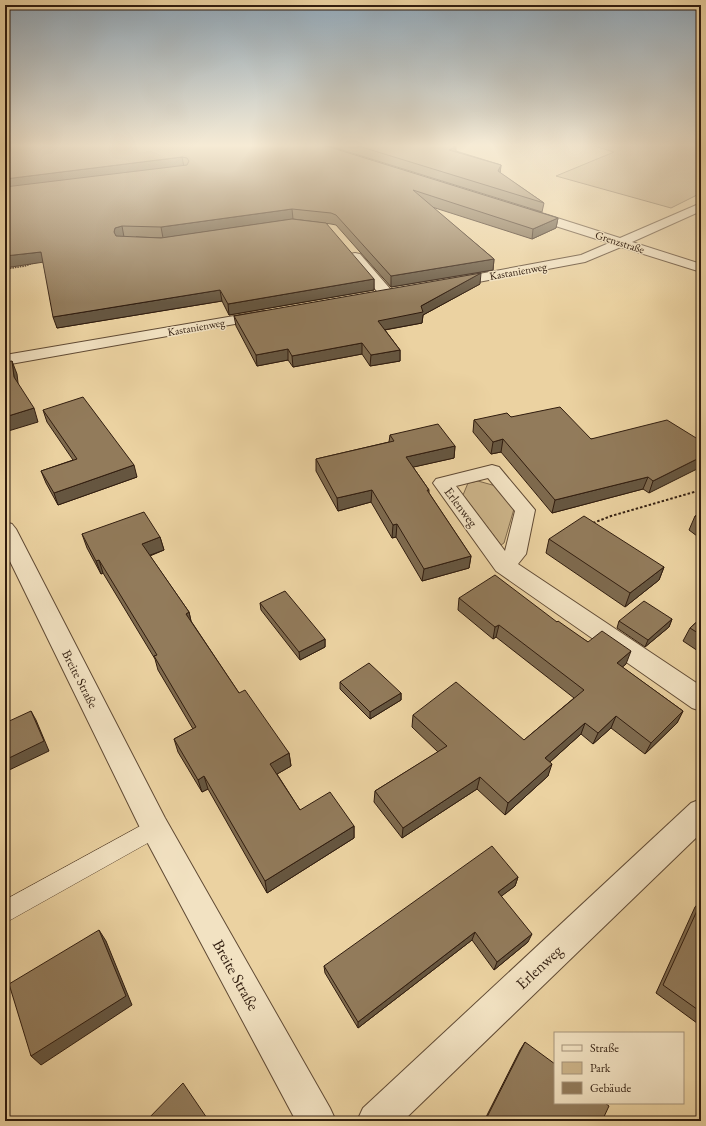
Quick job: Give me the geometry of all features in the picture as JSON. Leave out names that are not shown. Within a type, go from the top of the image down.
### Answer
[{"type":"street","name":"Kastanienweg","points":[[442,284],[585,258],[701,206]]},
{"type":"street","name":"Grenzstraße","points":[[518,210],[623,242],[701,268]]},
{"type":"street","points":[[346,247],[380,295],[403,291]]},
{"type":"street","name":"Kastanienweg","points":[[5,360],[278,313]]},
{"type":"street","name":"Erlenweg","points":[[504,565],[515,554],[525,510],[492,471],[443,483],[504,565],[701,700]]},
{"type":"street","name":"Breite Straße","points":[[5,529],[155,828],[317,1121]]},
{"type":"street","name":"Erlenweg","points":[[376,1121],[701,813]]},
{"type":"lane","points":[[5,912],[155,828]]},
{"type":"path","points":[[5,269],[25,266],[38,260]]},
{"type":"path","points":[[589,524],[611,516],[701,490]]},
{"type":"green space","points":[[633,198],[692,198],[671,208]]},
{"type":"green space","points":[[478,481],[496,486],[514,509],[504,543],[501,545],[463,495],[468,483]]},
{"type":"building","points":[[5,198],[422,198],[494,259],[391,276],[336,215],[331,213],[292,209],[161,227],[122,226],[115,228],[114,232],[116,236],[161,238],[292,219],[326,223],[374,279],[228,304],[220,290],[53,317],[41,252],[5,256]]},
{"type":"building","points":[[436,198],[492,198],[558,218],[533,229]]},
{"type":"building","points":[[526,198],[536,198],[544,203]]},
{"type":"building","points":[[481,273],[421,306],[423,312],[378,321],[400,350],[371,355],[362,343],[292,356],[288,349],[256,355],[234,316]]},
{"type":"building","points":[[12,361],[14,377],[34,408],[5,417],[5,362]]},
{"type":"building","points":[[83,397],[134,465],[54,493],[41,471],[77,459],[43,410]]},
{"type":"building","points":[[560,407],[591,439],[667,420],[701,441],[701,457],[653,481],[648,477],[555,500],[503,439],[493,442],[474,420],[507,413],[511,417]]},
{"type":"building","points":[[438,424],[455,446],[406,457],[471,556],[424,569],[397,524],[393,525],[372,490],[337,498],[316,459],[394,441],[390,435]]},
{"type":"building","points":[[144,512],[160,537],[142,544],[189,612],[186,614],[239,693],[245,690],[289,753],[270,764],[300,810],[330,792],[354,826],[265,881],[204,776],[198,780],[174,739],[196,727],[154,656],[157,655],[99,560],[96,561],[82,534]]},
{"type":"building","points":[[701,513],[701,521],[695,516]]},
{"type":"building","points":[[584,516],[664,567],[630,593],[549,539]]},
{"type":"building","points":[[495,575],[557,622],[558,621],[588,642],[602,631],[631,651],[617,663],[683,711],[651,743],[616,716],[598,733],[585,723],[545,758],[552,764],[508,803],[480,777],[403,828],[375,791],[447,746],[413,715],[456,682],[524,740],[584,690],[499,625],[495,627],[459,598]]},
{"type":"building","points":[[285,591],[325,639],[299,652],[260,603]]},
{"type":"building","points":[[644,601],[672,619],[648,640],[619,621]]},
{"type":"building","points":[[701,618],[701,635],[690,628]]},
{"type":"building","points":[[369,663],[401,693],[370,712],[340,682]]},
{"type":"building","points":[[31,711],[44,741],[5,760],[5,723]]},
{"type":"building","points":[[492,846],[518,877],[498,892],[532,934],[497,962],[475,932],[358,1022],[324,966]]},
{"type":"building","points":[[701,902],[701,1012],[663,985]]},
{"type":"building","points":[[99,930],[126,996],[31,1056],[9,984]]},
{"type":"building","points":[[525,1042],[554,1063],[554,1104],[606,1104],[609,1106],[602,1121],[485,1121]]},
{"type":"building","points":[[183,1083],[209,1121],[146,1121]]}]
